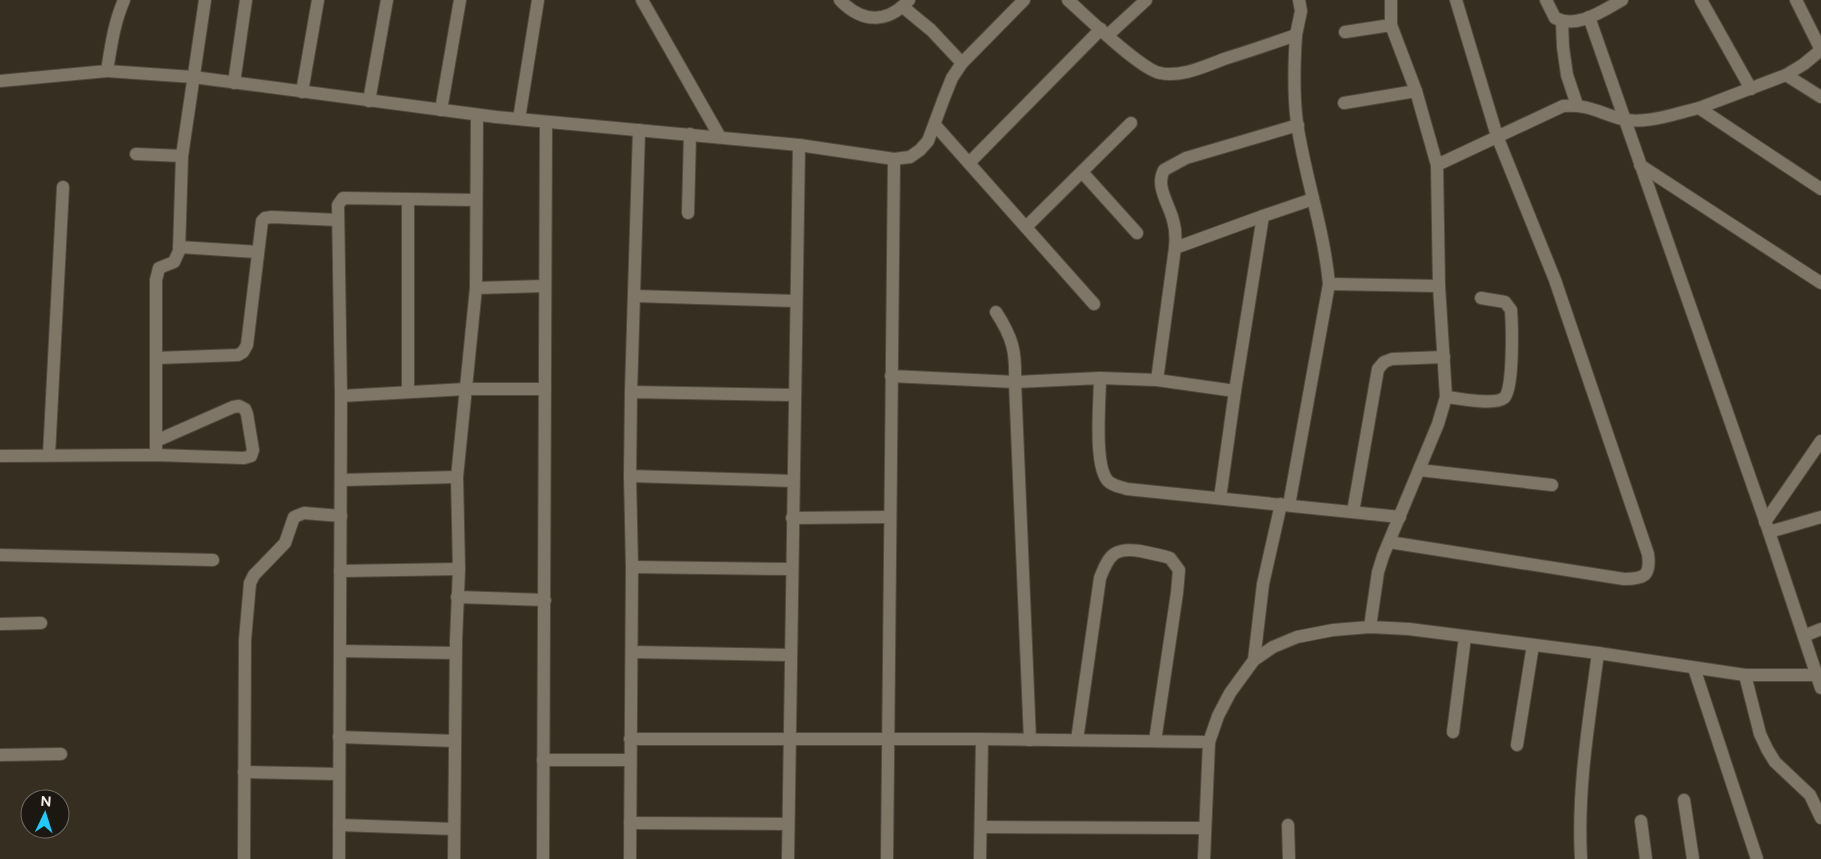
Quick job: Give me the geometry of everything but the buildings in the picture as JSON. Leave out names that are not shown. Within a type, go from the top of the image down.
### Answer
[{"type":"street","points":[[107,71],[112,36],[124,0]]},
{"type":"street","points":[[156,454],[157,272],[164,264],[174,262],[177,258],[179,247],[182,156],[205,0]]},
{"type":"street","points":[[234,83],[246,0]]},
{"type":"street","points":[[302,92],[318,0]]},
{"type":"street","points":[[368,101],[387,0]]},
{"type":"street","points":[[441,110],[460,0]]},
{"type":"street","points":[[519,120],[538,0]]},
{"type":"street","points":[[642,0],[720,137]]},
{"type":"street","points":[[840,0],[854,13],[880,18],[905,2],[962,63]]},
{"type":"street","points":[[0,81],[107,71],[193,77],[519,120],[799,145],[894,158],[910,157],[928,141],[952,78],[962,63],[1024,0]]},
{"type":"street","points":[[1068,0],[1146,66],[1160,73],[1175,74],[1194,70],[1296,35]]},
{"type":"street","points":[[969,163],[1105,32],[1146,0]]},
{"type":"street","points":[[1254,660],[1263,584],[1285,505],[1329,284],[1325,253],[1298,125],[1294,82],[1300,0]]},
{"type":"street","points":[[1370,627],[1378,572],[1438,424],[1446,397],[1439,286],[1437,165],[1416,91],[1391,25],[1391,0]]},
{"type":"street","points":[[1389,542],[1624,579],[1636,579],[1644,576],[1648,571],[1649,564],[1648,554],[1555,280],[1497,136],[1456,0]]},
{"type":"street","points":[[1546,0],[1555,18],[1562,22],[1574,22],[1589,17],[1605,4],[1622,0]]},
{"type":"street","points":[[1701,0],[1751,88]]},
{"type":"street","points":[[1437,165],[1562,106],[1578,104],[1623,119],[1649,119],[1699,108],[1786,75],[1804,64],[1821,50],[1796,0]]},
{"type":"street","points":[[1589,17],[1623,119],[1767,527],[1821,688]]},
{"type":"street","points":[[1562,22],[1567,75],[1578,104]]},
{"type":"street","points":[[1345,32],[1391,25]]},
{"type":"street","points":[[1786,75],[1821,97]]},
{"type":"street","points":[[1344,103],[1416,91]]},
{"type":"street","points":[[1699,108],[1821,189]]},
{"type":"street","points":[[454,859],[455,653],[459,569],[457,477],[476,288],[477,115]]},
{"type":"street","points":[[543,859],[546,122]]},
{"type":"street","points":[[1026,227],[1131,123]]},
{"type":"street","points":[[935,125],[1094,304]]},
{"type":"street","points":[[1157,380],[1176,232],[1160,182],[1164,170],[1186,158],[1298,125]]},
{"type":"street","points":[[630,859],[632,652],[631,392],[639,130]]},
{"type":"street","points":[[688,213],[690,134]]},
{"type":"street","points":[[788,859],[799,145]]},
{"type":"street","points":[[136,154],[182,156]]},
{"type":"street","points":[[887,859],[894,158]]},
{"type":"street","points":[[1640,165],[1821,283]]},
{"type":"street","points":[[1082,172],[1137,233]]},
{"type":"street","points":[[49,456],[63,187]]},
{"type":"street","points":[[339,859],[341,396],[338,206],[343,198],[476,200]]},
{"type":"street","points":[[1175,248],[1313,198]]},
{"type":"street","points":[[408,200],[408,392]]},
{"type":"street","points":[[1220,498],[1263,216]]},
{"type":"street","points":[[156,358],[238,355],[243,352],[246,346],[262,222],[266,218],[338,220]]},
{"type":"street","points":[[179,247],[258,252]]},
{"type":"street","points":[[1329,284],[1439,286]]},
{"type":"street","points":[[476,288],[545,286]]},
{"type":"street","points":[[635,296],[796,302]]},
{"type":"street","points":[[1446,397],[1497,400],[1503,398],[1509,387],[1511,310],[1505,302],[1481,298]]},
{"type":"street","points":[[996,312],[1004,324],[1015,350],[1030,740]]},
{"type":"street","points":[[1353,512],[1378,369],[1384,362],[1392,359],[1444,357]]},
{"type":"street","points":[[892,376],[1015,382],[1100,378],[1157,380],[1235,391]]},
{"type":"street","points":[[1100,378],[1100,465],[1108,482],[1115,486],[1128,489],[1400,517]]},
{"type":"street","points":[[341,396],[466,389],[545,389]]},
{"type":"street","points":[[631,392],[794,395]]},
{"type":"street","points":[[0,456],[156,454],[244,458],[251,456],[253,450],[247,414],[245,409],[240,406],[233,407],[156,441]]},
{"type":"street","points":[[1767,527],[1821,441]]},
{"type":"street","points":[[1419,470],[1552,485]]},
{"type":"street","points":[[630,476],[793,481]]},
{"type":"street","points":[[341,480],[457,477]]},
{"type":"street","points":[[244,859],[245,640],[250,582],[254,575],[285,542],[294,517],[304,513],[341,516]]},
{"type":"street","points":[[792,518],[890,517]]},
{"type":"street","points":[[1767,527],[1821,517]]},
{"type":"street","points":[[1077,740],[1100,578],[1111,556],[1116,552],[1126,549],[1170,558],[1179,570],[1178,593],[1155,741]]},
{"type":"street","points":[[0,554],[213,560]]},
{"type":"street","points":[[632,567],[792,569]]},
{"type":"street","points":[[340,571],[459,569]]},
{"type":"street","points":[[457,598],[544,600]]},
{"type":"street","points":[[0,624],[41,623]]},
{"type":"street","points":[[1204,859],[1208,742],[1218,716],[1230,693],[1254,660],[1273,646],[1297,636],[1333,630],[1370,627],[1409,629],[1598,653],[1745,675],[1817,675]]},
{"type":"street","points":[[1804,636],[1821,630]]},
{"type":"street","points":[[1453,732],[1465,637]]},
{"type":"street","points":[[1517,744],[1533,645]]},
{"type":"street","points":[[340,651],[455,653]]},
{"type":"street","points":[[632,652],[790,655]]},
{"type":"street","points":[[1582,859],[1581,786],[1598,653]]},
{"type":"street","points":[[1694,668],[1757,859]]},
{"type":"street","points":[[1745,675],[1760,734],[1767,749],[1775,762],[1810,795],[1821,818]]},
{"type":"street","points":[[339,737],[455,740]]},
{"type":"street","points":[[630,739],[889,738],[1208,742]]},
{"type":"street","points":[[980,859],[982,739]]},
{"type":"street","points":[[0,755],[61,754]]},
{"type":"street","points":[[543,760],[630,760]]},
{"type":"street","points":[[244,772],[339,774]]},
{"type":"street","points":[[1684,800],[1693,859]]},
{"type":"street","points":[[1641,821],[1646,859]]},
{"type":"street","points":[[630,823],[788,824]]},
{"type":"street","points":[[339,825],[454,829]]},
{"type":"street","points":[[1288,825],[1289,859]]},
{"type":"street","points":[[981,827],[1204,828]]}]
